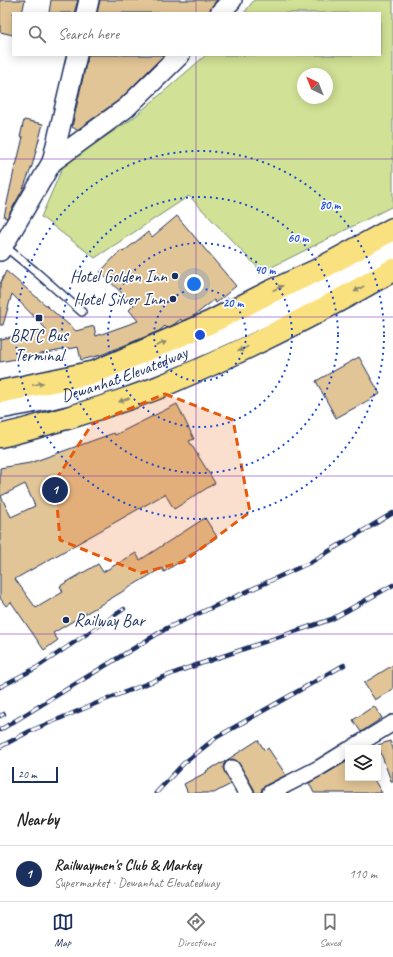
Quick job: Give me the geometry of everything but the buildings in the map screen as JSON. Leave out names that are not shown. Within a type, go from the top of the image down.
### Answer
[{"type":"main road","points":[[0,392],[95,372],[211,322],[318,270],[393,229]]},
{"type":"main road","name":"Dewanhat Elevatedway","points":[[0,408],[70,394],[142,371],[213,340],[301,298],[393,250]]},
{"type":"main road","points":[[0,436],[17,433],[111,404],[156,388],[280,331],[346,297],[393,270]]},
{"type":"street","points":[[86,12],[89,0]]},
{"type":"street","points":[[221,12],[232,0]]},
{"type":"street","points":[[1,246],[49,171],[76,56]]},
{"type":"street","points":[[52,162],[126,108],[179,56]]},
{"type":"street","points":[[357,745],[393,723]]},
{"type":"street","points":[[270,793],[319,768],[345,752]]},
{"type":"street","points":[[232,768],[246,793]]},
{"type":"lane","points":[[1,246],[35,271],[82,312]]},
{"type":"highlighted area","points":[[165,394],[233,420],[250,512],[183,562],[141,573],[60,540],[55,481],[92,424]]},
{"type":"green space","points":[[254,0],[393,0],[393,206],[262,272],[189,196],[95,258],[41,217],[64,164],[132,119],[205,56],[381,56],[381,12],[245,12]]},
{"type":"railway","points":[[0,730],[167,628],[311,562],[393,513]]},
{"type":"railway","points":[[0,747],[30,731],[182,670],[332,619],[393,585]]},
{"type":"railway","points":[[0,687],[36,668],[124,609]]},
{"type":"railway","points":[[156,793],[184,763],[217,737],[344,665]]},
{"type":"railway","points":[[0,716],[4,714]]},
{"type":"place","name":"Hotel Golden Inn","points":[[175,276]]},
{"type":"place","name":"Hotel Silver Inn","points":[[173,299]]},
{"type":"place","name":"BRTC Bus Terminal","points":[[39,318]]},
{"type":"place","name":"Railwaymen's Club & Markey","points":[[55,490]]},
{"type":"place","name":"Railway Bar","points":[[66,620]]}]
